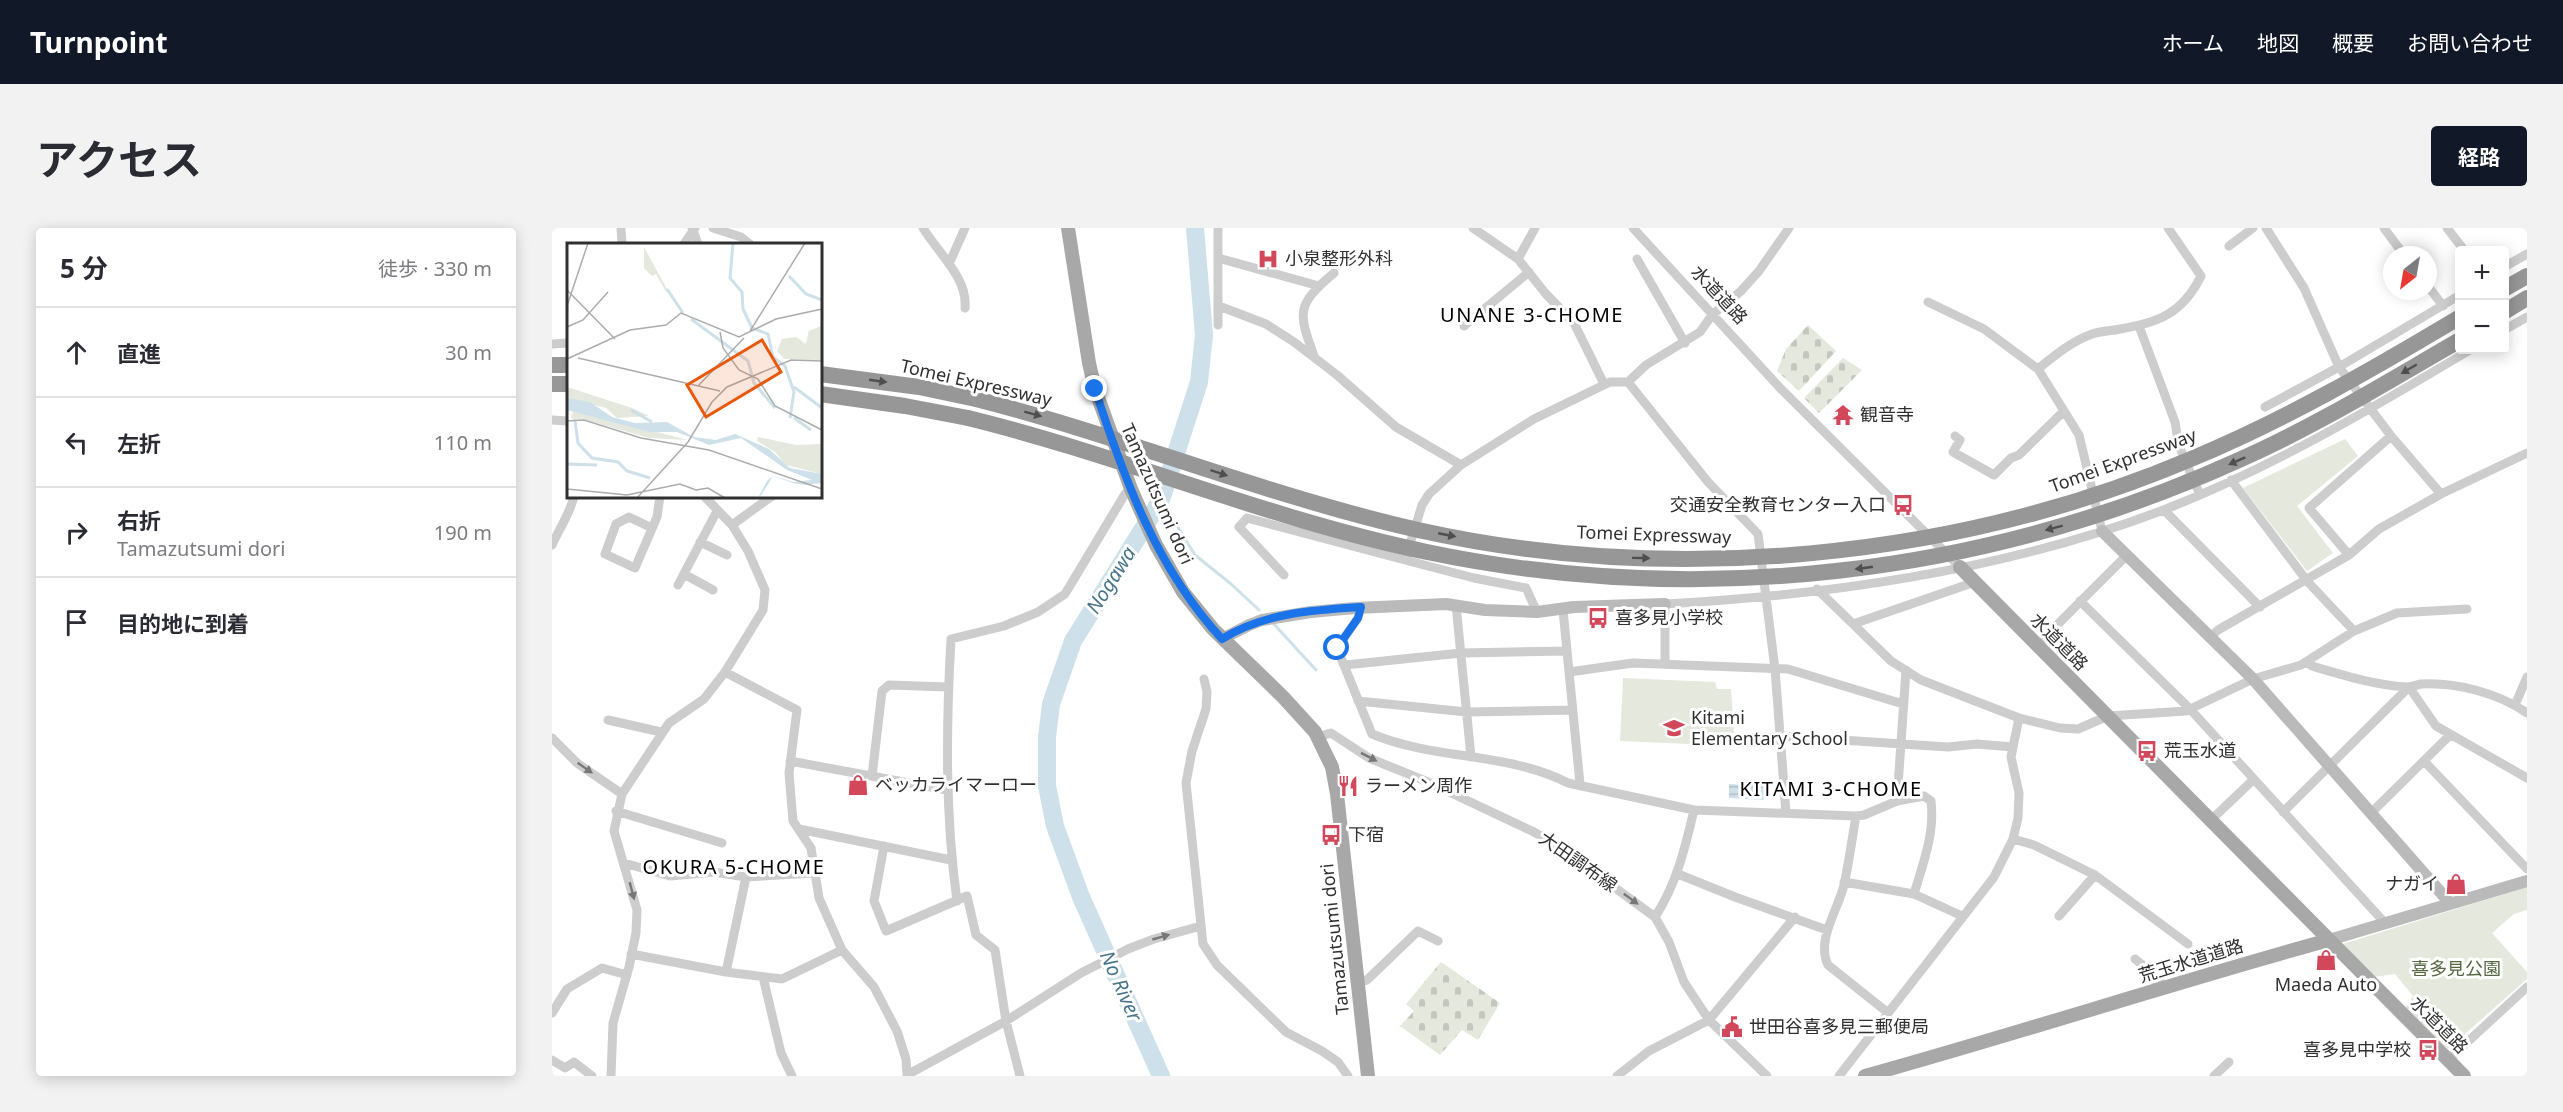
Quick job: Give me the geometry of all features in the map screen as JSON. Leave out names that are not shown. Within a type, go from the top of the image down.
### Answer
[{"type":"highway","points":[[2509,287],[2527,276]]},
{"type":"highway","points":[[2509,309],[2527,298]]},
{"type":"highway","name":"Tomei Expressway","points":[[822,374],[919,387],[976,399],[1087,430],[1318,504],[1430,532],[1528,547],[1636,558],[1773,556],[1848,550],[1912,539],[2028,514],[2110,489],[2190,460],[2288,414],[2342,386],[2455,319]]},
{"type":"highway","name":"Tomei Expressway","points":[[822,394],[968,418],[1040,436],[1282,513],[1425,552],[1526,569],[1582,575],[1684,579],[1785,577],[1874,567],[1959,552],[2012,540],[2119,508],[2241,459],[2301,430],[2455,343]]},
{"type":"main road","name":"Tamazutsumi dori","points":[[1068,228],[1095,389],[1133,492],[1156,545],[1183,592],[1222,639],[1283,697],[1318,737],[1332,767],[1337,794],[1368,1076]]},
{"type":"main road","name":"水道道路","points":[[1960,567],[2464,1076]]},
{"type":"main road","name":"荒玉水道道路","points":[[1866,1076],[2329,940]]},
{"type":"street","points":[[621,228],[622,243]]},
{"type":"street","points":[[713,228],[741,237],[749,243]]},
{"type":"street","points":[[923,228],[949,264],[966,295],[965,308]]},
{"type":"street","points":[[949,264],[965,228]]},
{"type":"street","points":[[1218,228],[1218,325]]},
{"type":"street","points":[[1473,228],[1518,259],[1546,294],[1574,322],[1604,384]]},
{"type":"street","points":[[1518,259],[1535,228]]},
{"type":"street","name":"水道道路","points":[[1633,228],[1781,389],[1960,567]]},
{"type":"street","points":[[1405,560],[1422,505],[1429,494],[1461,465],[1534,419],[1604,384],[1628,382],[1646,365],[1685,343],[1700,332],[1712,315],[1741,291],[1759,271],[1789,228]]},
{"type":"street","points":[[2038,369],[2066,348],[2092,334],[2139,326],[2162,319],[2176,310],[2201,276],[2168,228]]},
{"type":"street","points":[[2229,246],[2253,228]]},
{"type":"street","points":[[2266,228],[2304,288],[2338,367],[2391,436],[2441,494]]},
{"type":"street","points":[[2384,228],[2397,246]]},
{"type":"street","points":[[2447,228],[2461,246]]},
{"type":"street","points":[[685,243],[693,229]]},
{"type":"street","points":[[2509,265],[2527,254]]},
{"type":"street","points":[[1218,258],[1319,286]]},
{"type":"street","points":[[1637,259],[1685,343]]},
{"type":"street","points":[[1315,359],[1302,320],[1303,308],[1319,286],[1334,273]]},
{"type":"street","points":[[1464,326],[1529,273]]},
{"type":"street","points":[[2437,298],[2443,306]]},
{"type":"street","points":[[2265,407],[2455,298]]},
{"type":"street","points":[[1928,303],[1984,329],[2038,369],[2079,435],[2102,531],[2253,680],[2450,903]]},
{"type":"street","points":[[1219,306],[1266,324],[1294,342],[1337,375],[1396,428],[1461,465]]},
{"type":"street","points":[[2509,328],[2527,317]]},
{"type":"street","points":[[2139,326],[2175,422],[2179,446],[2200,495]]},
{"type":"street","points":[[552,344],[567,343]]},
{"type":"street","points":[[1222,639],[1248,625],[1279,616],[1361,607],[1432,603],[1485,610],[1537,612],[1574,607],[1767,597],[1889,580],[2052,546],[2164,510],[2305,446],[2371,410],[2463,354]]},
{"type":"street","points":[[1628,382],[1708,482],[1758,534],[1775,669],[1786,813]]},
{"type":"street","points":[[1955,436],[1960,440],[1953,452],[1994,475],[2011,458],[2019,456],[2064,411]]},
{"type":"street","points":[[552,420],[567,421]]},
{"type":"street","points":[[2349,555],[2309,508],[2391,436]]},
{"type":"street","points":[[2209,638],[2349,555],[2379,530],[2441,494],[2527,453]]},
{"type":"street","points":[[2231,480],[2307,581],[2354,631]]},
{"type":"street","points":[[957,900],[951,860],[947,790],[951,639],[1004,626],[1038,612],[1065,594],[1125,494],[1133,492]]},
{"type":"street","points":[[552,545],[571,510],[574,498]]},
{"type":"street","points":[[652,528],[630,517],[616,524],[605,554],[635,568],[657,517],[660,498]]},
{"type":"street","points":[[611,1076],[613,1023],[627,975],[637,910],[614,831],[616,811],[622,794],[661,732],[669,723],[704,699],[725,672],[763,610],[765,590],[748,551],[732,525],[706,498]]},
{"type":"street","points":[[732,525],[769,498]]},
{"type":"street","points":[[2164,510],[2260,607]]},
{"type":"street","points":[[678,585],[717,511]]},
{"type":"street","points":[[1284,576],[1239,527],[1247,518],[1474,578],[1526,588],[1537,612]]},
{"type":"street","points":[[700,542],[727,555]]},
{"type":"street","points":[[2037,645],[2126,556]]},
{"type":"street","points":[[684,574],[713,590]]},
{"type":"street","points":[[1853,624],[1975,582]]},
{"type":"street","points":[[1816,589],[1891,661],[1921,680],[2019,718],[2060,728],[2078,729],[2108,716],[2190,709],[2253,680],[2307,662],[2354,631],[2397,613],[2468,609]]},
{"type":"street","points":[[2080,601],[2190,709],[2385,923]]},
{"type":"street","points":[[1665,604],[1665,664]]},
{"type":"street","points":[[1456,605],[1471,757]]},
{"type":"street","points":[[1361,607],[1358,618],[1337,648],[1372,734],[1395,744],[1527,768],[1552,775],[1568,783],[1694,810],[1856,816],[1864,815],[1897,801],[1924,796],[1931,801],[1932,812],[1928,846],[1914,894]]},
{"type":"street","points":[[1563,610],[1580,784]]},
{"type":"street","points":[[1345,665],[1461,653],[1567,651]]},
{"type":"street","points":[[2307,662],[2312,666],[2336,673],[2409,687],[2420,684],[2447,685],[2482,692],[2515,705],[2527,713]]},
{"type":"street","points":[[1569,672],[1633,663],[1788,669],[1904,704]]},
{"type":"street","points":[[1897,801],[1906,670]]},
{"type":"street","points":[[725,672],[797,710],[790,761],[793,820],[811,848],[819,898],[842,950],[874,987],[897,1031],[906,1059],[907,1075],[1006,1021],[1084,971],[1154,939],[1201,927]]},
{"type":"street","points":[[2515,705],[2527,678]]},
{"type":"street","points":[[1204,679],[1206,709],[1192,751],[1186,783],[1203,944],[1217,965],[1286,1032],[1338,1062],[1348,1076]]},
{"type":"street","points":[[872,776],[882,691],[889,685],[948,687]]},
{"type":"street","points":[[2409,687],[2436,726],[2527,778]]},
{"type":"street","points":[[2283,812],[2330,768],[2409,687]]},
{"type":"street","points":[[1358,702],[1467,712],[1572,710]]},
{"type":"street","points":[[1839,1076],[1994,878],[2013,839],[2018,818],[2019,793],[2011,757],[2019,718]]},
{"type":"street","points":[[608,720],[661,732]]},
{"type":"street","name":"大田調布線","points":[[1318,737],[1331,733],[1369,758],[1428,782],[1532,831],[1552,842],[1655,916],[1669,942],[1684,982],[1709,1020],[1767,1076]]},
{"type":"street","points":[[2372,813],[2450,735]]},
{"type":"street","points":[[1781,736],[1948,747],[1977,744],[2013,747]]},
{"type":"street","points":[[552,738],[577,763],[622,794]]},
{"type":"street","points":[[790,761],[947,790]]},
{"type":"street","points":[[2424,761],[2527,869]]},
{"type":"street","points":[[2211,820],[2254,779]]},
{"type":"street","points":[[1655,916],[1669,896],[1678,874],[1694,810]]},
{"type":"street","points":[[616,811],[722,843]]},
{"type":"street","points":[[1856,816],[1844,882],[1827,930],[1823,955],[1828,965],[1887,1012]]},
{"type":"street","points":[[799,830],[951,860]]},
{"type":"street","points":[[2013,839],[2034,846],[2096,875],[2188,944]]},
{"type":"street","points":[[884,846],[873,901],[886,931],[967,896],[976,935],[996,950],[1006,1021],[1020,1076]]},
{"type":"street","points":[[624,863],[670,876],[714,872],[746,877],[814,873]]},
{"type":"street","points":[[1678,874],[1827,930]]},
{"type":"street","points":[[2059,916],[2096,875]]},
{"type":"street","points":[[726,972],[746,877]]},
{"type":"street","name":"荒玉水道道路","points":[[2329,940],[2527,881]]},
{"type":"street","points":[[1844,882],[1914,894],[1962,916]]},
{"type":"street","points":[[1617,1076],[1649,1051],[1709,1020],[1796,918]]},
{"type":"street","points":[[1358,982],[1366,980],[1418,931],[1438,941]]},
{"type":"street","points":[[631,954],[726,972],[782,979],[842,950]]},
{"type":"street","points":[[2135,959],[2160,980],[2151,993]]},
{"type":"street","points":[[552,1013],[567,989],[602,968],[627,975]]},
{"type":"street","points":[[763,977],[781,1053],[792,1076]]},
{"type":"street","points":[[2448,1060],[2527,987]]},
{"type":"street","points":[[552,1060],[565,1068],[574,1062],[592,1076]]},
{"type":"street","points":[[1851,1061],[1866,1076]]},
{"type":"street","points":[[2214,1076],[2229,1062]]},
{"type":"green space","points":[[1808,325],[1836,351],[1799,391],[1777,371],[1786,349]]},
{"type":"green space","points":[[1843,358],[1862,370],[1819,413],[1804,398]]},
{"type":"green space","points":[[2345,439],[2358,456],[2297,506],[2333,553],[2307,571],[2243,488]]},
{"type":"green space","points":[[1623,678],[1715,682],[1717,689],[1731,689],[1735,746],[1620,741]]},
{"type":"green space","name":"喜多見公園","points":[[2527,887],[2527,910],[2514,914],[2492,933],[2527,972],[2527,979],[2448,1049],[2405,1008],[2413,996],[2395,974],[2374,977],[2343,944]]},
{"type":"green space","points":[[1441,962],[1500,1003],[1478,1040],[1462,1030],[1440,1055],[1400,1026],[1414,1011],[1406,1004]]},
{"type":"shaded area","points":[[1729,784],[1764,786],[1764,800],[1729,798]]},
{"type":"waterway","name":"Nogawa","points":[[1161,1076],[1081,897],[1055,826],[1047,786],[1047,737],[1051,704],[1073,641],[1161,500],[1199,382],[1204,335],[1195,228]]},
{"type":"waterway","points":[[1161,500],[1195,555],[1259,610]]},
{"type":"waterway","points":[[1272,622],[1316,670]]},
{"type":"place","name":"小泉整形外科","points":[[1268,259]]},
{"type":"place","name":"観音寺","points":[[1843,415]]},
{"type":"place","name":"交通安全教育センター入口","points":[[1903,505]]},
{"type":"place","name":"喜多見小学校","points":[[1598,618]]},
{"type":"place","name":"Kitami Elementary School","points":[[1674,728]]},
{"type":"place","name":"荒玉水道","points":[[2147,751]]},
{"type":"place","name":"ベッカライマーロー","points":[[858,785]]},
{"type":"place","name":"ラーメン周作","points":[[1348,786]]},
{"type":"place","name":"下宿","points":[[1331,835]]},
{"type":"place","name":"ナガイ","points":[[2456,884]]},
{"type":"place","name":"Maeda Auto","points":[[2326,960]]},
{"type":"place","name":"世田谷喜多見三郵便局","points":[[1732,1027]]},
{"type":"place","name":"喜多見中学校","points":[[2428,1050]]},
{"type":"district","name":"UNANE 3-CHOME","points":[[1532,315]]},
{"type":"district","name":"KITAMI 3-CHOME","points":[[1831,789]]},
{"type":"district","name":"OKURA 5-CHOME","points":[[734,867]]},
{"type":"route","points":[[1095,389],[1131,489],[1156,545],[1183,592],[1222,639],[1248,625],[1279,616],[1361,607],[1358,618],[1337,648]]},
{"type":"water label","name":"No River","points":[[1121,986]]}]
